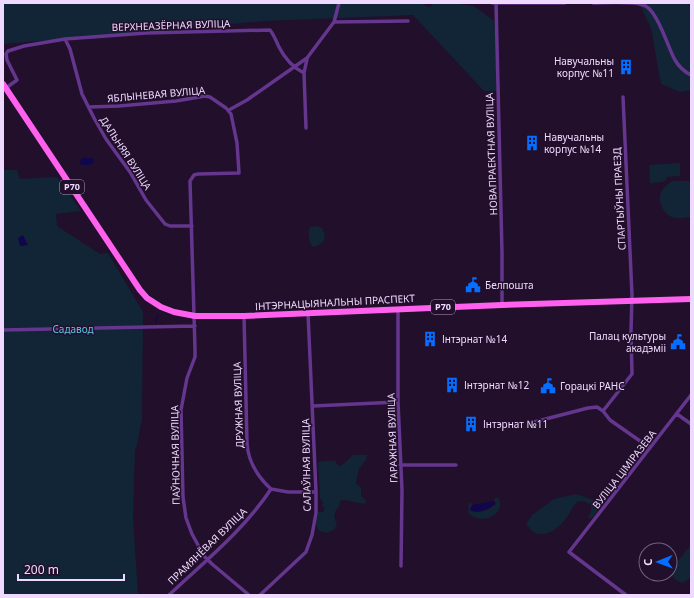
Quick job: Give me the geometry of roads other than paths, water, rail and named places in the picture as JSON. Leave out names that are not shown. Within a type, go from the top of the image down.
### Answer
[{"type":"main road","name":"Р70","points":[[4,86],[140,290],[147,298],[161,307],[174,312],[195,316]]},
{"type":"main road","name":"ІНТЭРНАЦЫЯНАЛЬНЫ ПРАСПЕКТ","points":[[195,316],[244,316],[632,300],[691,299]]},
{"type":"street","points":[[195,316],[190,181],[194,175],[201,173],[239,173],[235,130],[229,110],[247,100],[307,58],[334,22],[339,3]]},
{"type":"street","points":[[492,3],[565,3]]},
{"type":"street","points":[[593,3],[645,5],[650,9],[660,26],[675,60],[685,72],[691,75]]},
{"type":"street","name":"НОВАПРАЕКТНАЯ ВУЛІЦА","points":[[496,4],[502,305]]},
{"type":"street","points":[[334,22],[408,20]]},
{"type":"street","name":"ВЕРХНЕАЗЁРНАЯ ВУЛІЦА","points":[[4,86],[17,80],[7,60],[6,54],[8,51],[24,46],[65,39],[146,33],[270,30],[284,56],[294,68],[304,73]]},
{"type":"street","name":"ДАЛЬНЯЯ ВУЛІЦА","points":[[65,39],[70,49],[82,94],[106,139],[130,172],[146,200],[165,224],[170,226],[192,226]]},
{"type":"street","points":[[306,128],[304,73],[307,58]]},
{"type":"street","name":"ЯБЛЫНЕВАЯ ВУЛІЦА","points":[[89,107],[176,101],[205,96],[214,99],[229,110]]},
{"type":"street","name":"СПАРТЫЎНЫ ПРАЕЗД","points":[[603,411],[632,374],[632,300],[623,97]]},
{"type":"street","name":"ГАРАЖНАЯ ВУЛІЦА","points":[[398,309],[398,402],[402,490],[401,566]]},
{"type":"street","name":"САЛАЎІНАЯ ВУЛІЦА","points":[[260,595],[306,552],[312,534],[316,513],[308,313]]},
{"type":"street","name":"ПАЎНОЧНАЯ ВУЛІЦА","points":[[195,316],[195,357],[187,378],[180,410],[183,497],[186,518],[196,543],[207,559],[249,595]]},
{"type":"street","name":"ДРУЖНАЯ ВУЛІЦА","points":[[244,316],[248,452],[250,460],[256,470],[271,489]]},
{"type":"street","points":[[3,330],[195,326]]},
{"type":"street","name":"ВУЛІЦА ЦІМІРАЗЕВА","points":[[626,595],[569,552],[691,394]]},
{"type":"street","points":[[312,406],[398,402]]},
{"type":"street","points":[[534,422],[597,407],[603,411],[610,420],[650,448]]},
{"type":"street","points":[[677,414],[691,424]]},
{"type":"street","points":[[400,465],[456,465]]},
{"type":"street","points":[[271,489],[288,492],[316,492]]},
{"type":"street","name":"ПРАМЯНЁВАЯ ВУЛІЦА","points":[[169,595],[238,530],[261,504],[271,489]]},
{"type":"waterway","points":[[156,323],[156,319],[159,314]]},
{"type":"place","name":"Навучальны корпус №11","points":[[626,67]]},
{"type":"place","name":"Навучальны корпус №14","points":[[532,143]]},
{"type":"place","name":"Белпошта","points":[[473,285]]},
{"type":"place","name":"Інтэрнат №14","points":[[430,339]]},
{"type":"place","name":"Палац культуры акадэміі","points":[[678,342]]},
{"type":"place","name":"Інтэрнат №12","points":[[452,385]]},
{"type":"place","name":"Горацкі РАНС","points":[[548,386]]},
{"type":"place","name":"Інтэрнат №11","points":[[471,424]]},
{"type":"park label","name":"Садавод","points":[[73,329]]}]
